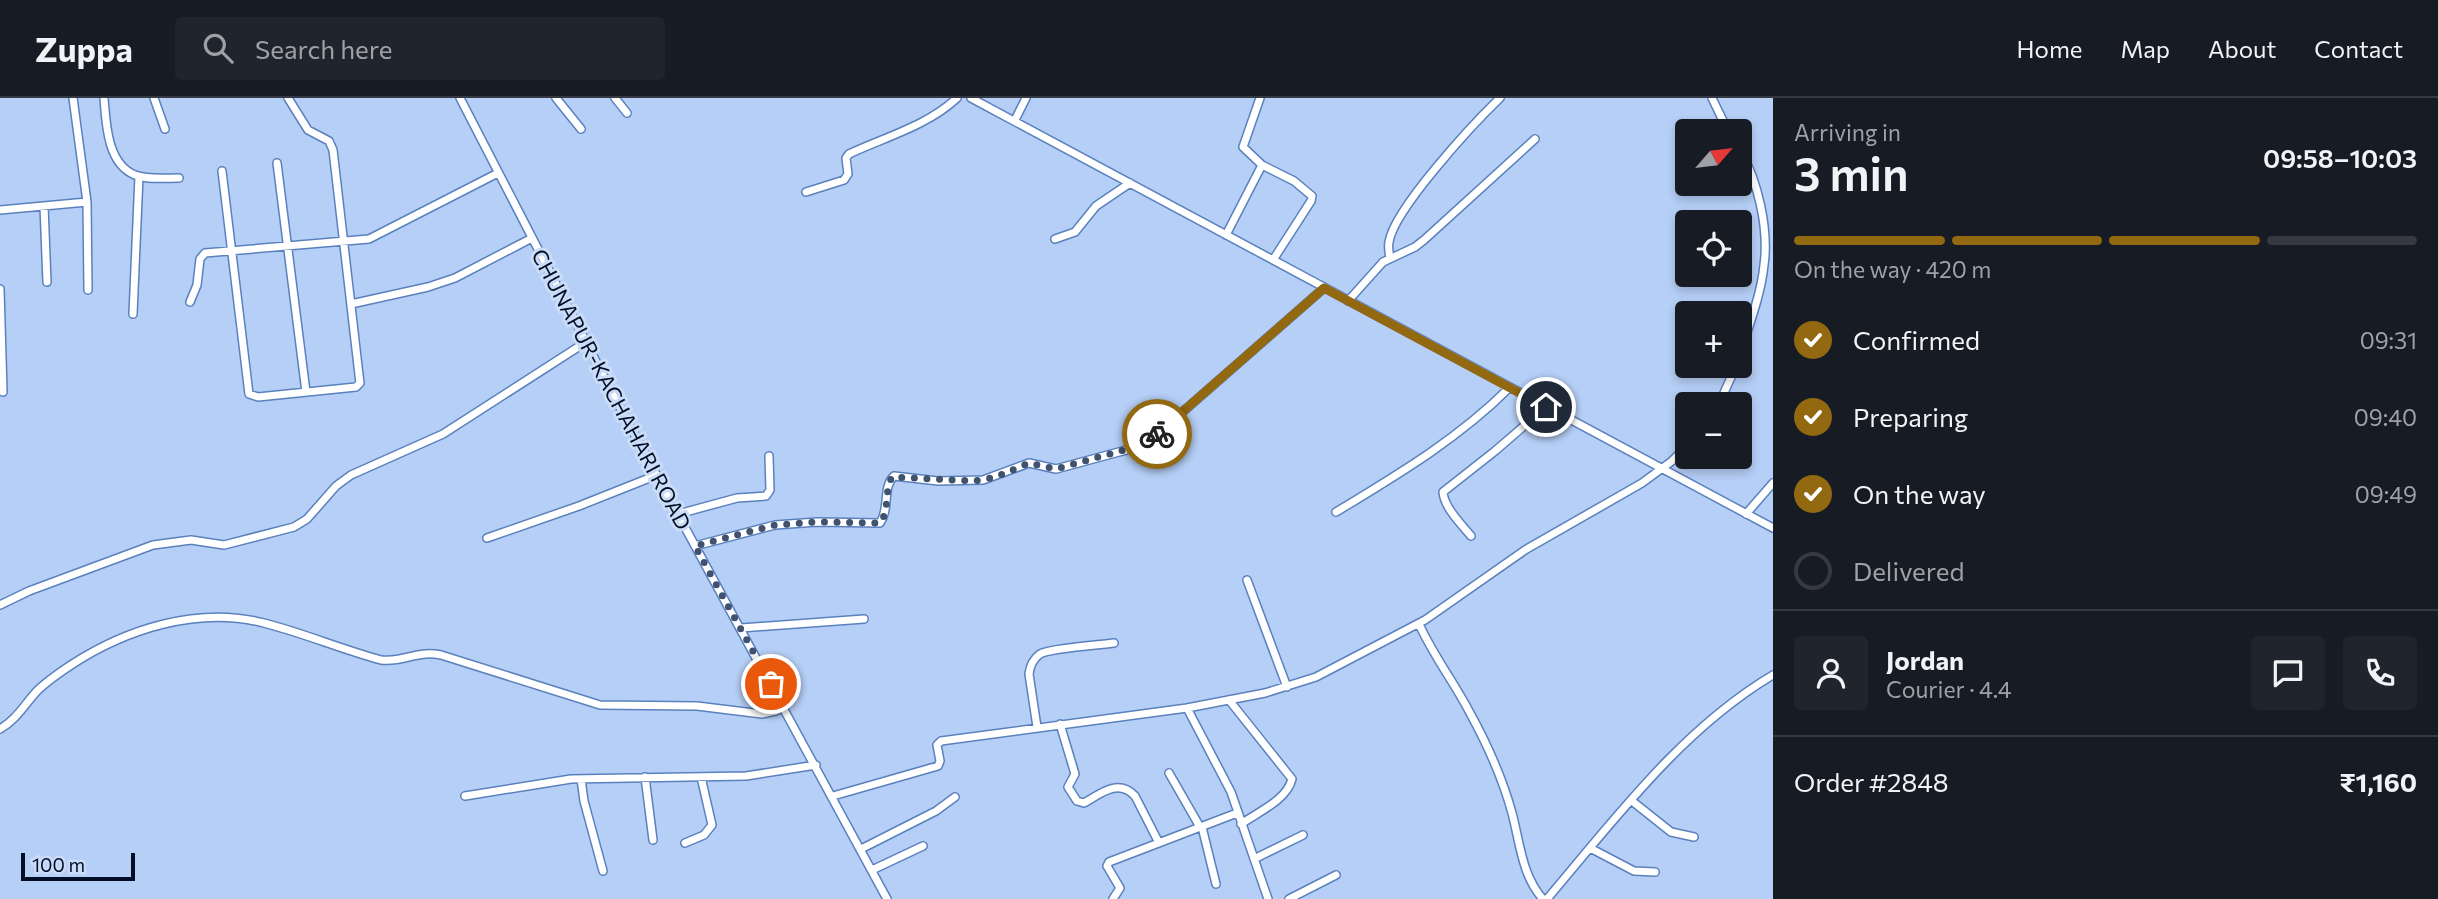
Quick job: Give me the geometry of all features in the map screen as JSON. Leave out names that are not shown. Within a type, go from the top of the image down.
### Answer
[{"type":"street","points":[[74,98],[87,202],[88,289]]},
{"type":"street","points":[[104,98],[110,145],[128,171],[138,176],[179,178]]},
{"type":"street","points":[[154,98],[165,129]]},
{"type":"street","points":[[222,170],[249,394],[255,397],[354,388],[360,383],[332,146],[329,141],[308,130],[288,98]]},
{"type":"street","name":"CHUNAPUR-KACHAHARI ROAD","points":[[460,98],[586,342],[887,899]]},
{"type":"street","points":[[556,98],[581,129]]},
{"type":"street","points":[[615,98],[627,113]]},
{"type":"street","points":[[806,192],[845,180],[848,174],[846,158],[849,154],[927,119],[957,98]]},
{"type":"street","points":[[971,98],[1773,528]]},
{"type":"street","points":[[1015,120],[1026,98]]},
{"type":"street","points":[[1259,98],[1243,145],[1262,165],[1294,181],[1312,196],[1273,260]]},
{"type":"street","points":[[1390,258],[1389,241],[1403,212],[1452,149],[1500,98]]},
{"type":"street","points":[[1712,98],[1722,119]]},
{"type":"street","points":[[1348,301],[1390,258],[1424,240],[1535,139]]},
{"type":"street","points":[[277,163],[306,392]]},
{"type":"street","points":[[1226,235],[1262,165]]},
{"type":"street","points":[[190,302],[197,285],[201,256],[205,253],[344,242],[376,236],[498,173]]},
{"type":"street","points":[[1752,174],[1759,197],[1769,257],[1752,314]]},
{"type":"street","points":[[133,314],[138,176]]},
{"type":"street","points":[[1055,239],[1075,232],[1097,206],[1130,183]]},
{"type":"street","points":[[0,210],[87,202]]},
{"type":"street","points":[[44,206],[47,282]]},
{"type":"street","points":[[351,304],[456,278],[532,237]]},
{"type":"street","points":[[695,546],[775,525],[817,522],[880,523],[884,516],[889,481],[894,477],[975,481],[996,477],[1029,463],[1056,469],[1142,445],[1324,288]]},
{"type":"street","points":[[0,289],[4,392]]},
{"type":"street","points":[[0,605],[39,587],[153,545],[191,540],[223,545],[294,527],[307,519],[336,486],[351,475],[443,435],[586,342]]},
{"type":"street","points":[[1336,512],[1438,448],[1509,388]]},
{"type":"street","points":[[1471,536],[1443,497],[1443,492],[1546,407]]},
{"type":"street","points":[[678,514],[737,498],[766,496],[769,490],[769,456]]},
{"type":"street","points":[[833,796],[938,766],[940,761],[937,745],[941,741],[1187,708],[1287,687],[1316,677],[1419,624],[1546,536],[1608,504],[1662,469],[1675,457]]},
{"type":"street","points":[[486,538],[579,506],[657,475]]},
{"type":"street","points":[[1746,514],[1773,483]]},
{"type":"street","points":[[1247,580],[1287,687]]},
{"type":"street","points":[[0,729],[17,717],[39,689],[97,650],[147,629],[203,618],[264,623],[381,660],[397,661],[423,653],[441,655],[600,705],[698,706],[762,714],[776,711],[783,706]]},
{"type":"street","points":[[741,628],[864,619]]},
{"type":"street","points":[[1419,624],[1432,652],[1469,711],[1485,744],[1511,810],[1528,875],[1545,899],[1685,743],[1754,687],[1773,676]]},
{"type":"street","points":[[1037,727],[1029,674],[1030,666],[1036,658],[1046,652],[1114,643]]},
{"type":"street","points":[[1229,700],[1292,779],[1283,795],[1241,824]]},
{"type":"street","points":[[1187,708],[1229,786],[1268,899]]},
{"type":"street","points":[[1060,724],[1075,774],[1068,787],[1077,801],[1084,803],[1110,787],[1129,790],[1135,796],[1159,843]]},
{"type":"street","points":[[465,796],[554,781],[757,775],[816,765]]},
{"type":"street","points":[[1169,773],[1201,827],[1216,884]]},
{"type":"street","points":[[645,777],[653,840]]},
{"type":"street","points":[[684,843],[704,835],[712,825],[701,777]]},
{"type":"street","points":[[581,779],[584,802],[603,871]]},
{"type":"street","points":[[861,849],[936,811],[955,797]]},
{"type":"street","points":[[1632,801],[1671,832],[1694,838]]},
{"type":"street","points":[[1113,899],[1120,888],[1107,866],[1109,862],[1237,813]]},
{"type":"street","points":[[1254,859],[1303,835]]},
{"type":"street","points":[[872,870],[923,846]]},
{"type":"street","points":[[1590,848],[1634,871],[1655,872]]},
{"type":"street","points":[[1289,899],[1336,875]]},
{"type":"way so far","points":[[771,684],[695,546],[775,525],[817,522],[880,523],[884,516],[888,484],[892,477],[975,481],[996,477],[1029,463],[1056,469],[1138,446],[1157,434]]},
{"type":"route","points":[[1157,434],[1324,288],[1546,407]]}]
